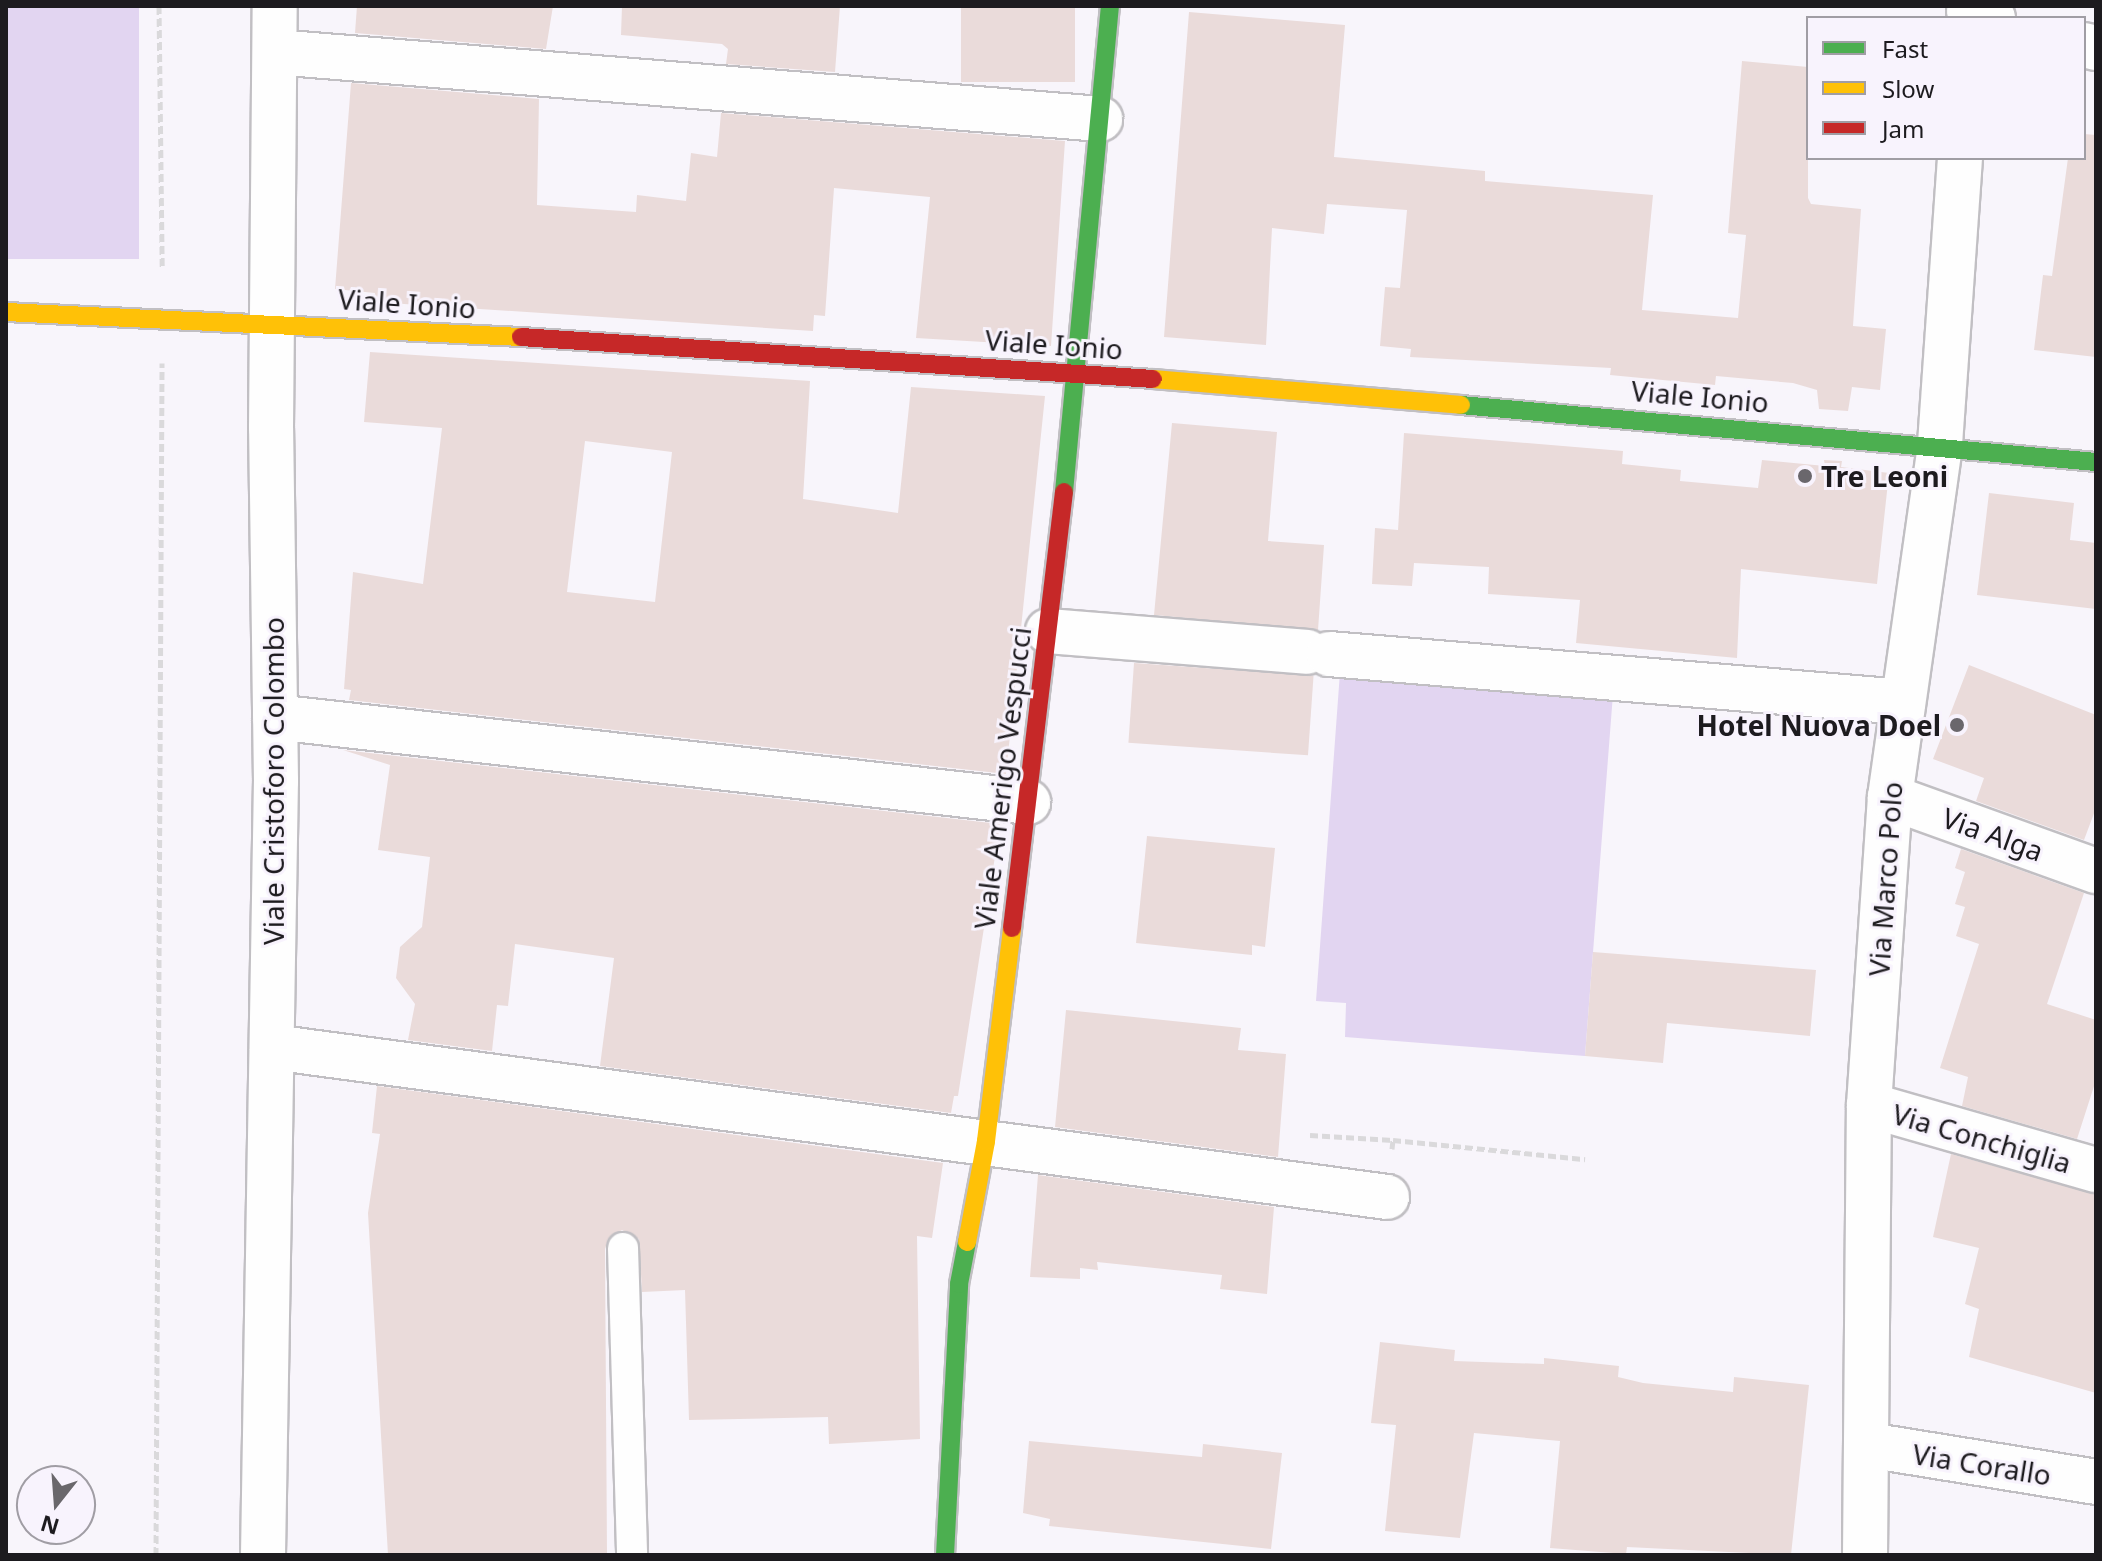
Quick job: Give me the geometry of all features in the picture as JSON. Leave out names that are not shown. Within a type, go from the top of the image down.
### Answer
[{"type":"street","name":"Viale Cristoforo Colombo","points":[[263,1555],[275,717],[275,6]]},
{"type":"street","name":"Viale Amerigo Vespucci","points":[[945,1555],[959,1284],[986,1141],[1028,802],[1078,373],[1110,6]]},
{"type":"street","points":[[275,52],[1100,119]]},
{"type":"street","name":"Via Marco Polo","points":[[1865,1555],[1869,1105],[1890,797],[1940,444],[1960,160]]},
{"type":"street","name":"Viale Ionio","points":[[6,312],[163,320],[273,321],[1078,373],[1940,444],[2096,462]]},
{"type":"street","points":[[1048,631],[1903,702]]},
{"type":"street","points":[[275,717],[1028,802]]},
{"type":"street","name":"Via Alga","points":[[1890,797],[2096,871]]},
{"type":"street","points":[[272,1047],[1387,1197]]},
{"type":"street","name":"Via Conchiglia","points":[[1869,1105],[2096,1170]]},
{"type":"street","name":"Via Corallo","points":[[1868,1445],[2096,1482]]},
{"type":"lane","points":[[623,1248],[632,1555]]},
{"type":"path","points":[[156,1555],[163,320],[159,6]]},
{"type":"path","points":[[1300,1134],[1585,1159]]},
{"type":"path","points":[[1387,1197],[1393,1140]]},
{"type":"shaded area","points":[[6,6],[139,6],[139,259],[6,259]]},
{"type":"shaded area","points":[[1340,672],[1613,694],[1585,1056],[1345,1037],[1346,1003],[1316,1001]]},
{"type":"building","points":[[357,6],[553,6],[546,49],[355,33]]},
{"type":"building","points":[[622,6],[840,6],[835,72],[726,64],[728,49],[722,44],[621,35]]},
{"type":"building","points":[[961,6],[1075,6],[1075,82],[961,82]]},
{"type":"building","points":[[1189,12],[1345,25],[1334,157],[1485,171],[1485,181],[1653,195],[1642,310],[1738,318],[1746,235],[1728,233],[1742,61],[1806,67],[1808,198],[1811,204],[1861,209],[1853,326],[1886,329],[1880,390],[1852,387],[1848,411],[1819,409],[1817,390],[1793,383],[1716,376],[1715,385],[1610,375],[1611,368],[1410,357],[1411,349],[1380,346],[1385,287],[1400,288],[1407,210],[1327,204],[1324,234],[1272,228],[1266,345],[1164,337]]},
{"type":"building","points":[[351,83],[539,99],[537,205],[636,212],[637,195],[686,201],[691,153],[717,157],[721,113],[1065,141],[1051,346],[916,338],[930,197],[834,188],[825,316],[814,315],[813,331],[374,302],[375,293],[335,289]]},
{"type":"building","points":[[2086,134],[2096,135],[2096,357],[2034,350],[2043,275],[2052,276],[2068,160],[2086,160]]},
{"type":"building","points":[[370,352],[810,381],[803,499],[898,513],[911,387],[1045,396],[1006,774],[349,700],[351,690],[344,689],[353,572],[423,584],[442,428],[364,422]],"holes":[[[585,441],[672,452],[655,602],[567,592]]]},
{"type":"building","points":[[1172,423],[1277,432],[1268,541],[1324,545],[1318,630],[1154,615]]},
{"type":"building","points":[[1404,433],[1623,451],[1622,464],[1681,470],[1680,481],[1758,488],[1762,460],[1825,466],[1824,460],[1842,461],[1841,467],[1889,473],[1877,584],[1741,569],[1737,658],[1576,643],[1580,600],[1488,594],[1489,567],[1414,563],[1412,586],[1372,584],[1375,528],[1398,530]]},
{"type":"building","points":[[1989,493],[2074,503],[2070,540],[2096,543],[2096,609],[1977,595]]},
{"type":"building","points":[[1134,663],[1314,676],[1308,755],[1128,743]]},
{"type":"building","points":[[1969,665],[2096,715],[2096,808],[2084,840],[1976,801],[1984,778],[1933,759]]},
{"type":"building","points":[[343,750],[1000,824],[958,1096],[954,1096],[951,1113],[600,1066],[614,958],[515,944],[508,1006],[497,1005],[492,1051],[408,1040],[415,1004],[396,978],[400,947],[422,927],[430,857],[378,850],[390,765]]},
{"type":"building","points":[[1147,836],[1275,848],[1265,947],[1252,945],[1252,955],[1136,943]]},
{"type":"building","points":[[1961,849],[2084,893],[2047,1004],[2096,1020],[2096,1080],[2077,1139],[1962,1106],[1968,1077],[1940,1068],[1979,944],[1956,936],[1965,907],[1955,904],[1965,872],[1955,868]]},
{"type":"building","points":[[1593,952],[1816,970],[1810,1036],[1667,1023],[1663,1063],[1585,1056]]},
{"type":"building","points":[[1066,1010],[1241,1028],[1238,1050],[1286,1054],[1278,1157],[1055,1127]]},
{"type":"building","points":[[377,1086],[943,1163],[932,1238],[917,1236],[920,1439],[829,1444],[828,1417],[689,1420],[685,1290],[642,1292],[639,1239],[622,1230],[608,1239],[605,1249],[607,1555],[388,1555],[368,1213],[380,1134],[372,1133]]},
{"type":"building","points":[[1951,1154],[2096,1194],[2096,1393],[1969,1357],[1979,1309],[1965,1304],[1979,1248],[1933,1237]]},
{"type":"building","points":[[1038,1175],[1274,1207],[1267,1294],[1220,1289],[1222,1275],[1097,1262],[1098,1270],[1080,1268],[1080,1279],[1030,1277]]},
{"type":"building","points":[[1380,1342],[1455,1350],[1454,1361],[1544,1364],[1544,1358],[1619,1366],[1618,1377],[1643,1383],[1733,1392],[1734,1377],[1809,1385],[1791,1555],[1627,1547],[1626,1554],[1550,1548],[1560,1441],[1474,1433],[1460,1538],[1385,1531],[1396,1425],[1371,1423]]},
{"type":"building","points":[[1029,1441],[1202,1457],[1203,1444],[1282,1453],[1271,1549],[1049,1526],[1050,1519],[1023,1513]]},
{"type":"traffic: fast","points":[[1064,492],[1110,6]]},
{"type":"traffic: fast","points":[[1461,405],[2096,462]]},
{"type":"traffic: fast","points":[[945,1555],[959,1284],[967,1242]]},
{"type":"traffic: slow","points":[[6,312],[521,337]]},
{"type":"traffic: slow","points":[[1153,379],[1461,405]]},
{"type":"traffic: slow","points":[[967,1242],[986,1141],[1012,928]]},
{"type":"traffic: jam","points":[[521,337],[1153,379]]},
{"type":"traffic: jam","points":[[1012,928],[1064,492]]},
{"type":"place","name":"Tre Leoni","points":[[1805,476]]},
{"type":"place","name":"Hotel Nuova Doel","points":[[1957,725]]}]
